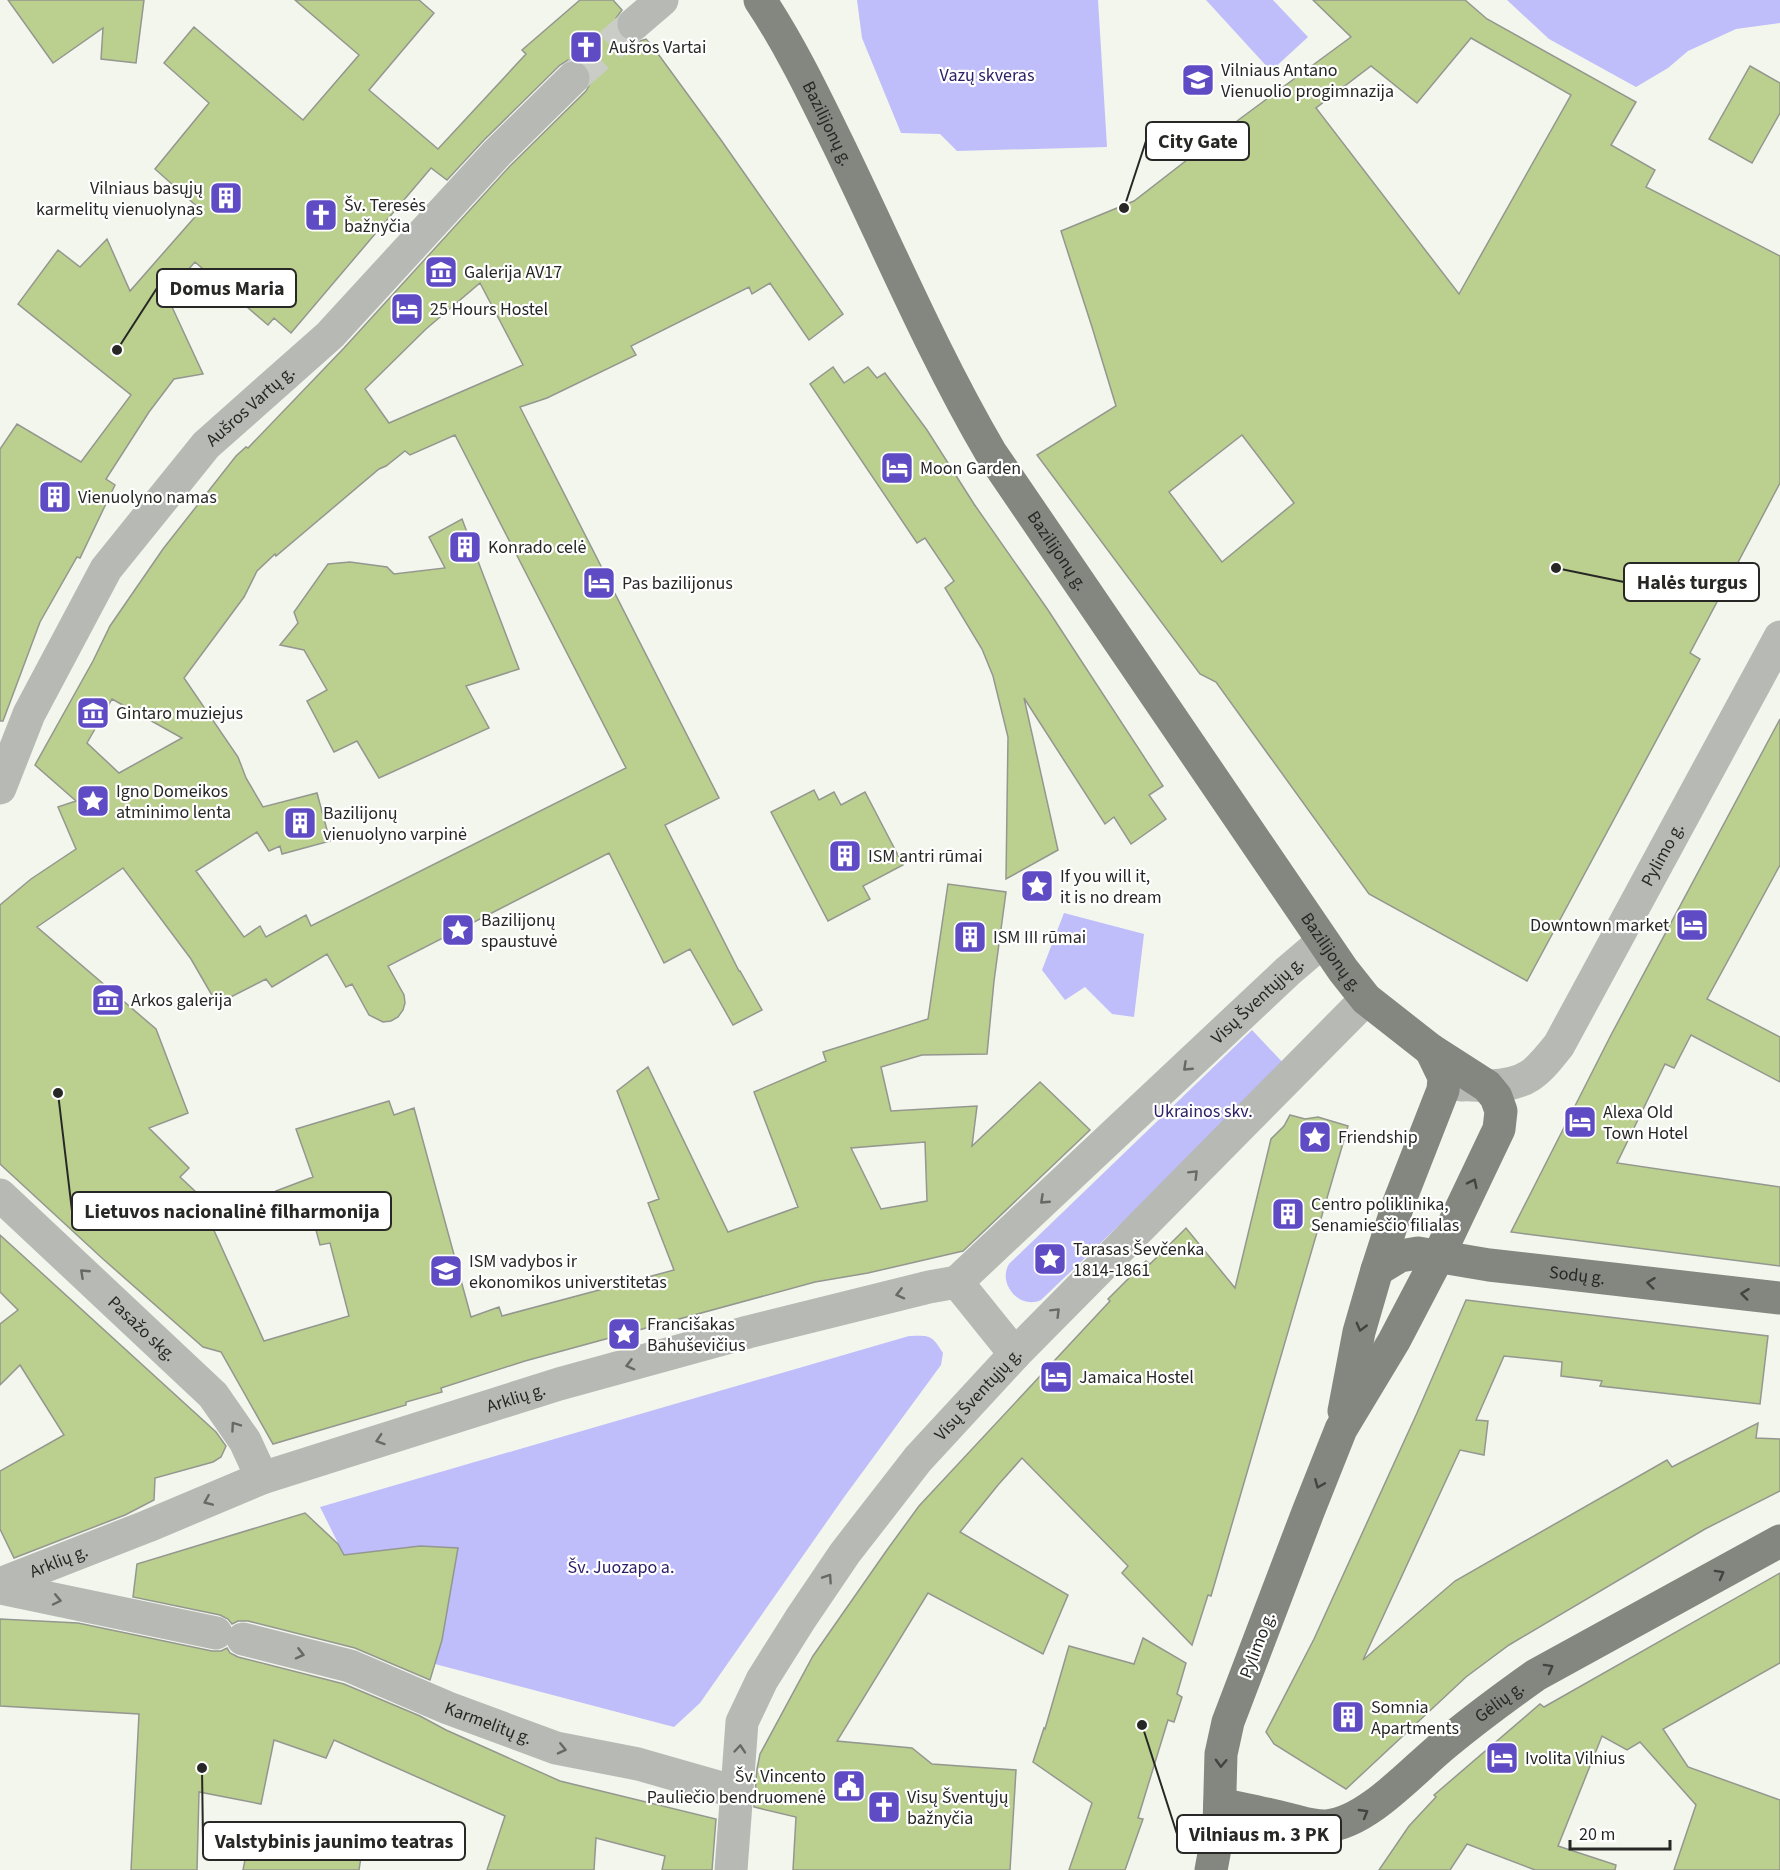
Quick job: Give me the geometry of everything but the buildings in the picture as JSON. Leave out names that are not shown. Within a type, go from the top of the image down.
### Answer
[{"type":"main road","name":"Bazilijonų g.","points":[[760,0],[805,78],[967,413],[991,453],[1322,942],[1366,999],[1431,1050],[1487,1086]]},
{"type":"main road","name":"Bazilijonų g.","points":[[1431,1050],[1444,1077],[1443,1090]]},
{"type":"main road","name":"Pylimo g.","points":[[1211,1870],[1216,1850],[1220,1804],[1221,1754],[1228,1722],[1341,1429],[1395,1341],[1499,1129],[1501,1111],[1496,1097],[1487,1086]]},
{"type":"main road","name":"Pylimo g.","points":[[1341,1429],[1359,1332],[1377,1270],[1398,1205],[1443,1090]]},
{"type":"main road","name":"Sodų g.","points":[[1377,1270],[1400,1256],[1418,1253],[1489,1264],[1780,1298]]},
{"type":"main road","name":"Gėlių g.","points":[[1220,1804],[1310,1825],[1328,1826],[1350,1820],[1372,1808],[1466,1726],[1536,1675],[1780,1540]]},
{"type":"street","points":[[634,24],[662,0]]},
{"type":"street","name":"Aušros Vartų g.","points":[[0,788],[29,714],[106,569],[206,445],[330,335],[496,153],[573,78]]},
{"type":"street","name":"Pylimo g.","points":[[1499,1129],[1559,1045],[1780,637]]},
{"type":"street","name":"Visų Šventųjų g.","points":[[957,1282],[1288,971],[1322,942]]},
{"type":"street","name":"Visų Šventųjų g.","points":[[731,1870],[742,1722],[762,1680],[845,1553],[918,1460],[1015,1354],[1366,999]]},
{"type":"street","name":"Pylimo g.","points":[[1443,1090],[1468,1084],[1505,1085],[1521,1081],[1540,1069]]},
{"type":"street","name":"Pasažo skg.","points":[[0,1195],[213,1395],[245,1441],[262,1478]]},
{"type":"street","points":[[957,1282],[1015,1354]]},
{"type":"street","name":"Arklių g.","points":[[0,1586],[262,1478],[559,1384],[748,1332],[957,1282]]},
{"type":"street","name":"Karmelitų g.","points":[[0,1586],[230,1636],[350,1666],[448,1708],[556,1748],[638,1764],[736,1792]]},
{"type":"green space","name":"Vazų skveras","points":[[857,0],[1098,0],[1107,147],[957,151],[940,134],[901,133],[862,38]]},
{"type":"green space","points":[[1206,0],[1273,0],[1308,37],[1271,71]]},
{"type":"green space","points":[[1507,0],[1780,0],[1780,23],[1736,29],[1688,51],[1668,68],[1636,87],[1549,39]]},
{"type":"green space","points":[[1064,913],[1144,934],[1134,1017],[1112,1014],[1085,987],[1065,1000],[1042,970]]},
{"type":"green space","name":"Ukrainos skv.","points":[[1252,1030],[1286,1066],[1041,1300],[1033,1302],[1018,1298],[1008,1287],[1006,1272],[1009,1264]]},
{"type":"green space","name":"Šv. Juozapo a.","points":[[909,1336],[926,1336],[933,1339],[943,1353],[941,1365],[842,1500],[700,1703],[674,1727],[435,1664],[442,1640],[458,1548],[420,1546],[344,1555],[320,1507]]},
{"type":"tunnel","points":[[573,78],[634,24]]},
{"type":"place","name":"Aušros Vartai","points":[[586,47]]},
{"type":"place","name":"Vilniaus Antano Vienuolio progimnazija","points":[[1198,80]]},
{"type":"place","name":"Vilniaus basųjų karmelitų vienuolynas","points":[[226,198]]},
{"type":"place","name":"City Gate","points":[[1124,208]]},
{"type":"place","name":"Šv. Teresės bažnyčia","points":[[321,215]]},
{"type":"place","name":"Galerija AV17","points":[[441,272]]},
{"type":"place","name":"25 Hours Hostel","points":[[407,309]]},
{"type":"place","name":"Domus Maria","points":[[117,350]]},
{"type":"place","name":"Moon Garden","points":[[897,468]]},
{"type":"place","name":"Vienuolyno namas","points":[[55,497]]},
{"type":"place","name":"Konrado celė","points":[[465,547]]},
{"type":"place","name":"Halės turgus","points":[[1556,568]]},
{"type":"place","name":"Pas bazilijonus","points":[[599,583]]},
{"type":"place","name":"Gintaro muziejus","points":[[93,713]]},
{"type":"place","name":"Igno Domeikos atminimo lenta","points":[[93,801]]},
{"type":"place","name":"Bazilijonų vienuolyno varpinė","points":[[300,823]]},
{"type":"place","name":"ISM antri rūmai","points":[[845,856]]},
{"type":"place","name":"If you will it, it is no dream","points":[[1037,886]]},
{"type":"place","name":"Downtown market","points":[[1692,925]]},
{"type":"place","name":"Bazilijonų spaustuvė","points":[[458,930]]},
{"type":"place","name":"ISM III rūmai","points":[[970,937]]},
{"type":"place","name":"Arkos galerija","points":[[108,1000]]},
{"type":"place","name":"Lietuvos nacionalinė filharmonija","points":[[58,1093]]},
{"type":"place","name":"Alexa Old Town Hotel","points":[[1580,1122]]},
{"type":"place","name":"Friendship","points":[[1315,1137]]},
{"type":"place","name":"Centro poliklinika, Senamiesčio filialas","points":[[1288,1214]]},
{"type":"place","name":"Tarasas Ševčenka 1814-1861","points":[[1050,1259]]},
{"type":"place","name":"ISM vadybos ir ekonomikos universtitetas","points":[[446,1271]]},
{"type":"place","name":"Francišakas Bahuševičius","points":[[624,1334]]},
{"type":"place","name":"Jamaica Hostel","points":[[1056,1377]]},
{"type":"place","name":"Somnia Apartments","points":[[1348,1717]]},
{"type":"place","name":"Vilniaus m. 3 PK","points":[[1142,1725]]},
{"type":"place","name":"Ivolita Vilnius","points":[[1502,1758]]},
{"type":"place","name":"Valstybinis jaunimo teatras","points":[[202,1768]]},
{"type":"place","name":"Šv. Vincento Pauliečio bendruomenė","points":[[849,1786]]},
{"type":"place","name":"Visų Šventųjų bažnyčia","points":[[884,1807]]}]
